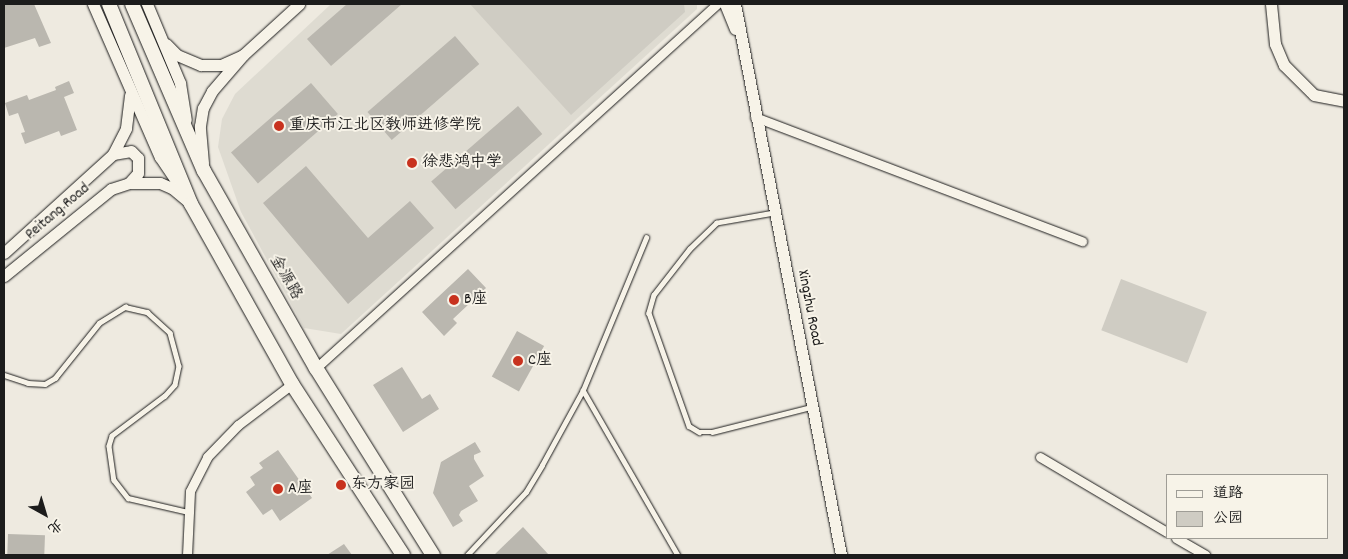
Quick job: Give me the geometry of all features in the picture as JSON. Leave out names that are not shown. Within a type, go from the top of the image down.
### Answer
[{"type":"main road","points":[[109,4],[191,204],[292,384],[403,555]]},
{"type":"main road","name":"金源路","points":[[132,4],[204,171],[316,368],[433,555]]},
{"type":"street","points":[[93,4],[130,93],[160,157],[191,204]]},
{"type":"street","points":[[147,4],[180,83],[188,134]]},
{"type":"street","points":[[204,171],[200,126],[203,108],[212,92],[243,55],[299,4]]},
{"type":"street","points":[[316,368],[718,4]]},
{"type":"street","name":"Xingzhu Road","points":[[725,4],[750,66]]},
{"type":"street","name":"Xingzhu Road","points":[[735,4],[750,66],[755,116],[841,555]]},
{"type":"street","points":[[1271,4],[1275,44],[1284,65],[1314,95],[1336,102],[1344,101]]},
{"type":"street","points":[[162,41],[177,55],[201,65],[221,65],[243,55]]},
{"type":"street","name":"Peitang Road","points":[[4,253],[113,154],[126,128],[130,93]]},
{"type":"street","points":[[755,116],[1082,242]]},
{"type":"street","points":[[113,154],[131,151],[138,158],[138,174],[129,183]]},
{"type":"street","name":"Peitang Road","points":[[4,276],[94,201],[129,183],[160,183],[172,188],[191,204]]},
{"type":"street","points":[[188,555],[188,512],[197,473],[218,443],[292,384]]},
{"type":"street","points":[[1040,458],[1166,531]]},
{"type":"street","points":[[1178,539],[1206,555]]},
{"type":"lane","points":[[774,213],[716,223],[690,249],[654,296],[649,313],[689,426],[699,432],[712,432],[812,407]]},
{"type":"lane","points":[[467,555],[526,492],[583,390],[646,238]]},
{"type":"lane","points":[[4,375],[28,383],[45,384],[55,378],[99,323],[125,307],[147,312],[170,333],[179,366],[175,385],[165,396],[112,436],[109,446],[114,480],[128,498],[188,512]]},
{"type":"lane","points":[[583,390],[678,555]]},
{"type":"shaded area","name":"徐悲鸿中学","points":[[331,4],[697,4],[697,9],[341,334],[304,328],[241,212],[218,147],[222,119],[235,94]]},
{"type":"green space","points":[[470,4],[684,4],[685,12],[571,115]]},
{"type":"green space","points":[[1121,279],[1207,312],[1187,363],[1101,330]]},
{"type":"building","points":[[4,4],[34,4],[51,43],[39,47],[35,38],[4,48]]},
{"type":"building","points":[[347,4],[402,4],[331,66],[307,39]]},
{"type":"building","points":[[455,36],[479,64],[392,140],[367,112]]},
{"type":"building","points":[[69,81],[74,93],[64,97],[77,130],[61,136],[59,131],[25,144],[21,133],[25,132],[18,113],[9,116],[5,103],[27,95],[29,100],[56,90],[55,87]]},
{"type":"building","points":[[311,83],[338,114],[258,183],[231,153]]},
{"type":"building","points":[[518,106],[542,134],[455,209],[431,181]]},
{"type":"building","points":[[306,166],[368,238],[410,201],[434,228],[348,304],[263,203]]},
{"type":"building","name":"B座","points":[[468,269],[486,288],[453,319],[457,323],[444,336],[422,312]]},
{"type":"building","name":"C座","points":[[517,331],[544,346],[519,392],[492,376]]},
{"type":"building","points":[[402,367],[422,399],[430,394],[439,409],[403,432],[373,385]]},
{"type":"building","points":[[475,442],[481,452],[474,455],[474,459],[484,476],[469,486],[478,501],[461,511],[459,515],[463,521],[453,527],[433,493],[441,462]]},
{"type":"building","name":"A座","points":[[278,450],[312,498],[280,521],[272,509],[263,515],[246,492],[255,485],[250,477],[263,468],[259,463]]},
{"type":"building","points":[[523,527],[549,555],[494,555]]},
{"type":"building","points":[[8,534],[45,535],[44,555],[7,555]]},
{"type":"building","points":[[344,544],[352,555],[327,555]]},
{"type":"place","name":"重庆市江北区教师进修学院","points":[[279,126]]},
{"type":"place","name":"徐悲鸿中学","points":[[412,163]]},
{"type":"place","name":"B座","points":[[454,300]]},
{"type":"place","name":"C座","points":[[518,361]]},
{"type":"place","name":"东方家园","points":[[341,485]]},
{"type":"place","name":"A座","points":[[278,489]]}]
